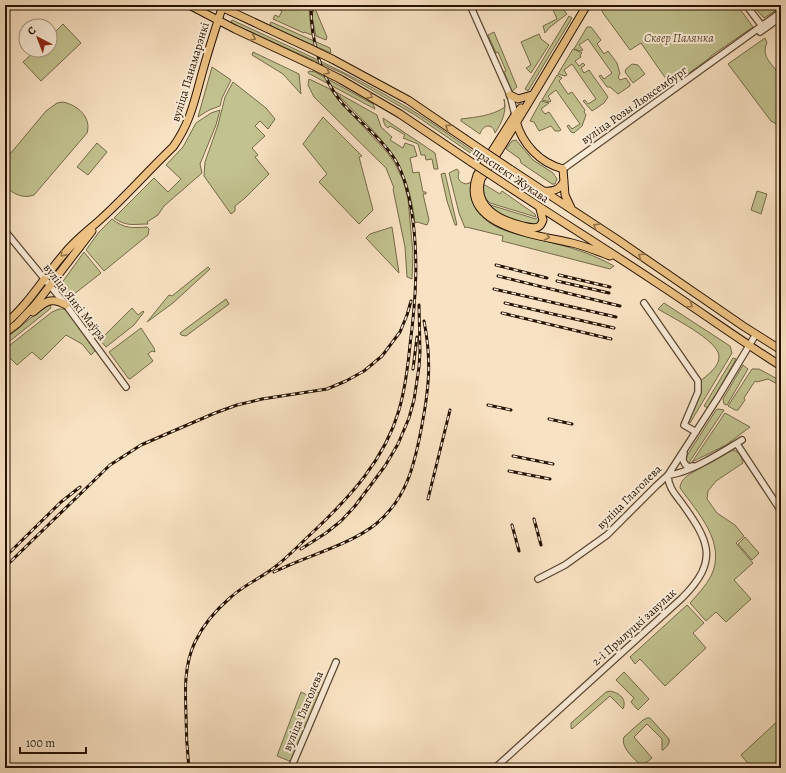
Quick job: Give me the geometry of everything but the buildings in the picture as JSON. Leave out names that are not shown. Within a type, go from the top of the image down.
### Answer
[{"type":"main road","name":"праспект Жукава","points":[[189,5],[218,21],[343,80],[400,114],[500,182],[627,262],[749,346],[781,366]]},
{"type":"main road","points":[[540,208],[543,214],[542,223],[540,226],[534,228],[502,219],[489,210],[481,201],[479,189],[481,179],[511,133],[532,95],[588,5]]},
{"type":"main road","name":"праспект Жукава","points":[[221,6],[332,59],[408,100],[781,350]]},
{"type":"main road","name":"вуліца Панамарэнкі","points":[[5,324],[45,279],[63,254],[102,218],[173,147],[182,135],[191,115],[221,6]]},
{"type":"main road","points":[[343,80],[352,70]]},
{"type":"main road","points":[[510,95],[518,99],[532,95]]},
{"type":"main road","points":[[532,95],[515,115],[477,175],[474,183],[474,194],[477,203],[482,211],[507,227],[591,248],[627,262]]},
{"type":"main road","points":[[515,115],[520,133],[529,148],[546,162],[563,169],[566,198],[574,212]]},
{"type":"main road","points":[[509,125],[512,123],[517,123]]},
{"type":"main road","points":[[511,133],[516,131],[520,133]]},
{"type":"main road","points":[[543,191],[549,192],[556,190],[564,181]]},
{"type":"main road","name":"вуліца Панамарэнкі","points":[[5,333],[17,324],[35,305],[102,218]]},
{"type":"main road","points":[[17,324],[45,303],[50,301],[58,301],[66,305]]},
{"type":"street","points":[[470,5],[510,95],[515,115]]},
{"type":"street","points":[[746,5],[762,26]]},
{"type":"street","name":"вуліца Розы Люксембург","points":[[563,169],[718,59],[781,12]]},
{"type":"street","name":"вуліца Розы Люксембург","points":[[718,59],[723,58],[781,17]]},
{"type":"street","name":"вуліца Янкі Маўра","points":[[5,231],[66,305],[126,387]]},
{"type":"street","points":[[644,303],[698,381],[698,392],[684,426],[696,432]]},
{"type":"street","points":[[749,346],[756,334]]},
{"type":"street","name":"вуліца Глаголева","points":[[538,579],[565,565],[607,535],[668,475],[749,346]]},
{"type":"street","points":[[668,475],[676,474],[696,466],[740,442],[781,511]]},
{"type":"street","points":[[684,451],[682,457],[684,464],[688,467],[696,466]]},
{"type":"street","name":"2-і Прылуцкі завулак","points":[[495,768],[694,587],[706,562],[704,540],[698,525],[669,486],[668,475]]},
{"type":"street","name":"вуліца Глаголева","points":[[291,768],[336,662]]},
{"type":"green space","points":[[281,5],[309,5],[312,35],[273,19],[275,15],[279,17],[282,11],[278,9]]},
{"type":"green space","points":[[551,5],[560,5],[567,14],[550,27],[545,33],[543,26],[557,19]]},
{"type":"green space","name":"Сквер Палянка","points":[[602,5],[737,5],[753,27],[671,86],[641,43],[630,50],[603,13],[601,8]]},
{"type":"green space","points":[[755,5],[781,5],[781,7],[764,18],[754,7]]},
{"type":"green space","points":[[314,6],[327,37],[326,40],[316,36],[312,17]]},
{"type":"green space","points":[[569,16],[572,18],[528,91],[525,89]]},
{"type":"green space","points":[[232,20],[316,59],[398,102],[420,115],[484,159],[482,161],[415,115],[344,74],[231,23]]},
{"type":"green space","points":[[271,22],[330,48],[331,53],[272,27],[270,24]]},
{"type":"green space","points":[[63,24],[81,43],[41,81],[23,62],[27,58],[58,58],[58,29]]},
{"type":"green space","points":[[587,27],[591,27],[601,40],[597,44],[604,54],[608,51],[617,63],[620,74],[618,77],[620,80],[626,78],[630,84],[630,86],[618,94],[610,87],[607,87],[599,76],[601,75],[604,79],[612,73],[588,39],[579,45],[583,50],[581,51],[574,49]]},
{"type":"green space","points":[[494,32],[517,87],[512,91],[498,52],[496,53],[488,35]]},
{"type":"green space","points":[[539,34],[541,39],[549,45],[531,73],[526,68],[531,65],[521,42]]},
{"type":"green space","points":[[765,38],[767,43],[765,48],[766,57],[780,76],[781,80],[781,127],[771,121],[728,64]]},
{"type":"green space","points":[[573,49],[582,53],[580,55],[581,57],[575,61],[579,66],[583,63],[585,65],[581,68],[584,73],[589,70],[608,97],[604,103],[592,111],[583,101],[585,100],[588,104],[596,99],[572,64],[564,70],[567,75],[565,76],[558,74]]},
{"type":"green space","points":[[253,52],[299,74],[301,94],[283,74],[252,55]]},
{"type":"green space","points":[[632,64],[638,65],[645,74],[633,83],[625,72],[626,69]]},
{"type":"green space","points":[[212,67],[231,80],[222,98],[220,106],[209,110],[198,117]]},
{"type":"green space","points":[[309,71],[315,72],[373,104],[375,109],[308,73]]},
{"type":"green space","points":[[557,75],[562,78],[559,81],[568,94],[572,92],[585,110],[584,112],[586,115],[582,126],[574,133],[571,132],[567,126],[569,125],[572,129],[580,124],[556,90],[548,96],[551,101],[550,102],[542,100]]},
{"type":"green space","points":[[309,79],[330,89],[339,101],[387,152],[394,162],[403,180],[408,199],[413,254],[412,279],[407,277],[405,247],[394,188],[386,168],[314,97],[308,85]]},
{"type":"green space","points":[[233,82],[266,108],[275,119],[268,129],[260,121],[255,126],[265,136],[252,148],[258,155],[255,157],[269,174],[235,206],[235,211],[231,214],[204,176],[205,162],[218,125],[225,97]]},
{"type":"green space","points":[[336,92],[377,115],[381,127],[392,137],[390,140],[403,148],[405,143],[414,146],[417,156],[410,158],[413,173],[419,172],[423,192],[426,192],[426,194],[423,194],[429,220],[427,225],[417,222],[415,223],[405,180],[394,157],[377,135]]},
{"type":"green space","points":[[541,101],[549,103],[541,109],[545,114],[549,112],[561,130],[555,131],[551,126],[539,131],[534,122],[530,121]]},
{"type":"green space","points":[[63,102],[73,106],[82,113],[87,122],[87,133],[34,195],[22,196],[11,191],[5,186],[5,160],[46,111],[57,103]]},
{"type":"green space","points":[[505,107],[502,121],[495,133],[490,126],[488,126],[483,128],[480,134],[461,121],[461,119],[489,114]]},
{"type":"green space","points":[[220,110],[216,125],[200,164],[202,173],[164,206],[158,215],[147,222],[148,224],[127,224],[114,218],[154,178],[168,192],[181,179],[166,165],[183,147],[196,123],[211,113]]},
{"type":"green space","points":[[323,117],[362,156],[359,157],[373,210],[359,224],[319,182],[327,174],[303,144]]},
{"type":"green space","points":[[383,118],[435,153],[438,169],[434,169],[432,159],[426,160],[425,155],[421,155],[418,144],[403,138],[405,135],[390,126],[388,128],[384,124]]},
{"type":"green space","points":[[516,140],[533,160],[553,173],[557,179],[555,184],[552,184],[521,163],[520,159],[506,149],[512,141]]},
{"type":"green space","points":[[97,143],[107,152],[88,175],[77,167]]},
{"type":"green space","points":[[457,169],[459,172],[458,178],[460,181],[466,184],[472,182],[472,199],[478,211],[487,221],[499,228],[513,233],[579,251],[614,266],[610,269],[502,241],[503,236],[465,228],[459,213],[449,173]]},
{"type":"green space","points":[[445,173],[457,225],[455,225],[447,201],[441,174]]},
{"type":"green space","points":[[483,185],[500,194],[502,191],[535,214],[536,217],[490,203],[484,195]]},
{"type":"green space","points":[[757,191],[767,194],[761,214],[751,210]]},
{"type":"green space","points":[[487,204],[536,219],[538,217],[540,218],[538,223],[534,225],[514,221],[497,213]]},
{"type":"green space","points":[[112,219],[125,226],[133,228],[147,227],[149,229],[148,235],[104,271],[86,250],[99,232]]},
{"type":"green space","points":[[392,227],[399,273],[366,238],[370,234]]},
{"type":"green space","points":[[84,252],[101,273],[69,298],[61,284]]},
{"type":"green space","points":[[208,267],[210,269],[173,303],[147,322],[169,295],[172,296]]},
{"type":"green space","points":[[226,299],[229,304],[186,336],[181,335],[180,333]]},
{"type":"green space","points":[[664,303],[730,346],[732,353],[690,423],[687,421],[701,388],[699,382],[715,367],[719,360],[719,356],[717,350],[703,336],[658,309]]},
{"type":"green space","points":[[48,304],[50,304],[51,308],[5,345],[5,339]]},
{"type":"green space","points":[[132,308],[138,315],[143,311],[144,312],[134,325],[106,347],[100,340]]},
{"type":"green space","points":[[59,309],[64,309],[67,311],[95,351],[91,355],[82,344],[66,335],[41,360],[32,352],[17,365],[5,353],[5,349],[52,312]]},
{"type":"green space","points":[[141,328],[155,352],[152,351],[148,354],[153,361],[130,379],[109,352]]},
{"type":"green space","points":[[733,358],[736,359],[708,408],[704,406]]},
{"type":"green space","points":[[743,365],[748,369],[727,405],[724,404],[723,399]]},
{"type":"green space","points":[[752,369],[759,369],[781,381],[781,386],[768,379],[757,382],[755,381],[744,398],[745,400],[738,410],[735,410],[728,406]]},
{"type":"green space","points":[[718,409],[724,410],[688,464],[686,460],[688,454]]},
{"type":"green space","points":[[725,413],[750,427],[726,445],[692,462]]},
{"type":"green space","points":[[732,450],[740,455],[743,463],[716,481],[708,491],[707,499],[717,513],[735,525],[744,536],[736,543],[753,563],[734,580],[751,599],[726,622],[716,612],[706,621],[690,603],[704,587],[711,576],[715,564],[713,540],[702,518],[680,486],[688,475]]},
{"type":"green space","points":[[745,537],[759,553],[752,560],[738,544]]},
{"type":"green space","points":[[687,605],[704,623],[693,633],[706,648],[665,686],[640,659],[635,664],[630,657]]},
{"type":"green space","points":[[624,672],[649,699],[638,710],[631,702],[634,698],[616,680]]},
{"type":"green space","points":[[326,685],[292,762],[277,756],[301,692],[307,695],[316,688],[318,693]]},
{"type":"green space","points":[[610,691],[617,693],[622,697],[624,702],[623,709],[610,696],[572,729],[571,728],[571,723],[606,692]]},
{"type":"green space","points":[[647,718],[650,718],[669,739],[669,743],[668,746],[662,750],[662,739],[647,724],[634,737],[652,758],[642,766],[629,753],[623,741],[624,737]]},
{"type":"green space","points":[[781,718],[781,768],[752,768],[741,755]]},
{"type":"railway","points":[[189,768],[186,728],[186,678],[191,651],[198,636],[211,618],[226,602],[241,589],[270,571],[285,558],[353,491],[375,461],[393,428],[399,410],[406,378],[414,311],[416,276],[414,225],[407,189],[403,176],[394,158],[376,136],[343,104],[328,82],[318,58],[311,18],[311,5]]},
{"type":"railway","points":[[496,265],[547,278]]},
{"type":"railway","points":[[559,275],[610,287]]},
{"type":"railway","points":[[498,276],[620,306]]},
{"type":"railway","points":[[557,281],[609,293]]},
{"type":"railway","points":[[494,289],[616,317]]},
{"type":"railway","points":[[5,567],[110,465],[141,445],[237,405],[262,399],[327,389],[364,371],[382,356],[400,332],[411,301]]},
{"type":"railway","points":[[505,303],[614,328]]},
{"type":"railway","points":[[301,549],[326,533],[341,521],[355,506],[385,466],[398,444],[409,418],[414,400],[419,367],[419,305]]},
{"type":"railway","points":[[502,313],[611,339]]},
{"type":"railway","points":[[274,572],[340,545],[365,532],[386,514],[402,493],[412,469],[415,457],[428,388],[429,363],[424,321]]},
{"type":"railway","points":[[413,369],[417,337]]},
{"type":"railway","points":[[488,405],[511,410]]},
{"type":"railway","points":[[428,499],[450,410]]},
{"type":"railway","points":[[549,419],[572,424]]},
{"type":"railway","points":[[513,456],[553,464]]},
{"type":"railway","points":[[509,471],[550,479]]},
{"type":"railway","points":[[5,557],[61,502],[80,487]]},
{"type":"railway","points":[[534,519],[541,545]]},
{"type":"railway","points":[[512,525],[519,551]]}]
